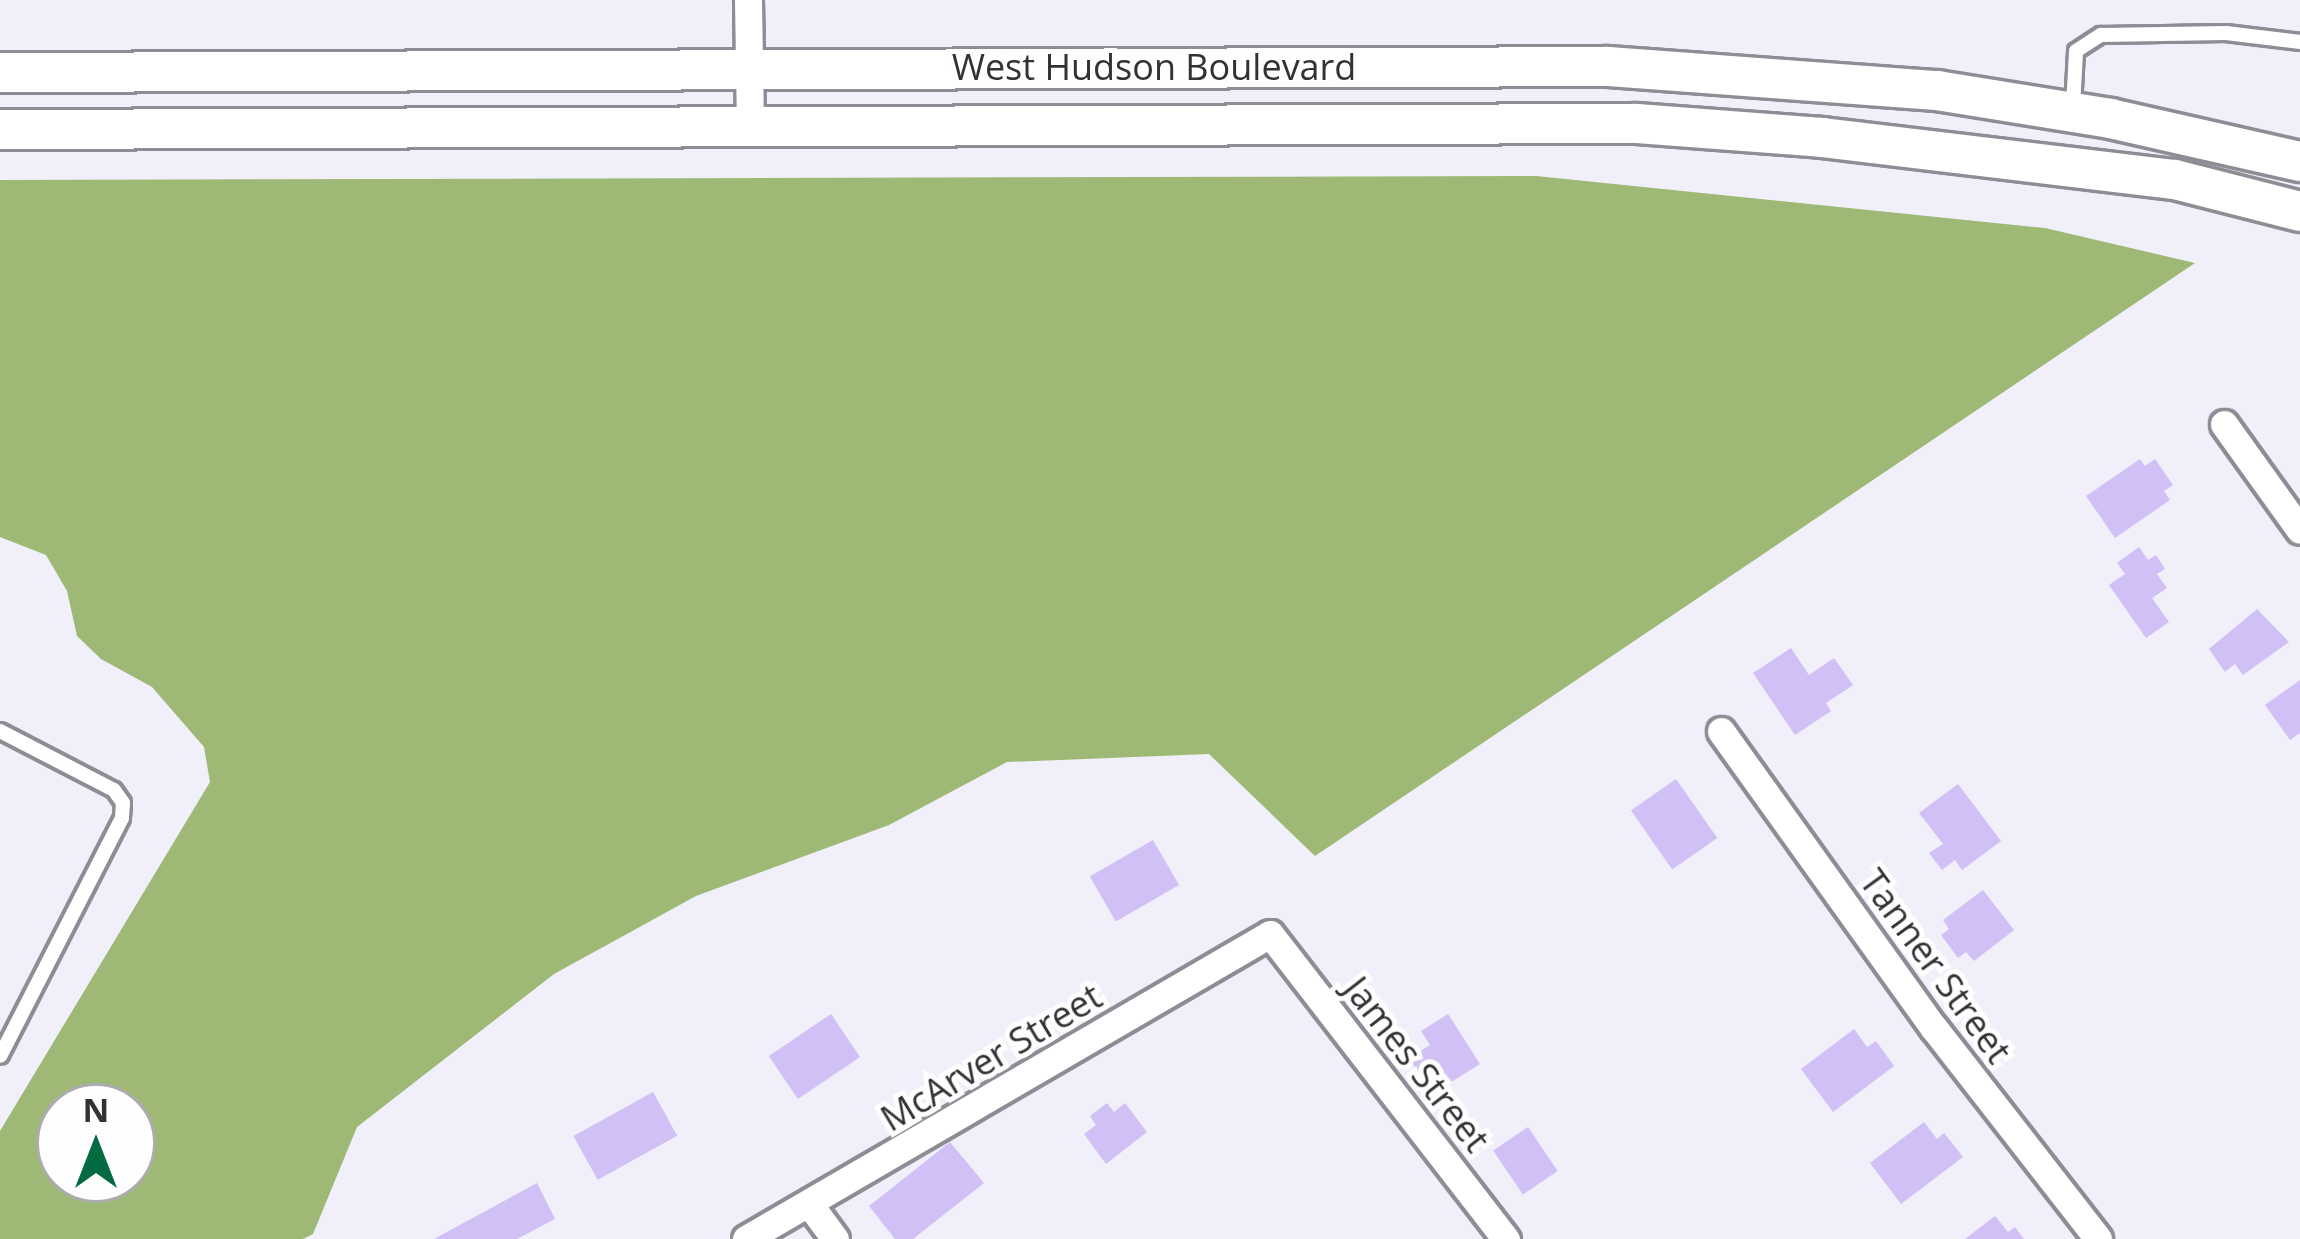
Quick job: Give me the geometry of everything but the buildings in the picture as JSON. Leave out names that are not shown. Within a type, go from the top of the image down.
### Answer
[{"type":"main road","name":"West Hudson Boulevard","points":[[0,72],[1607,66],[1937,89],[2073,112],[2300,161]]},
{"type":"main road","name":"West Hudson Boulevard","points":[[0,129],[1636,123],[1821,137],[2174,179],[2300,211]]},
{"type":"street","points":[[748,0],[750,126]]},
{"type":"street","points":[[2224,424],[2300,530]]},
{"type":"street","name":"Tanner Street","points":[[1721,731],[1934,1028],[2098,1239]]},
{"type":"street","name":"McArver Street","points":[[746,1239],[1270,934]]},
{"type":"street","name":"James Street","points":[[1270,934],[1506,1239]]},
{"type":"street","points":[[810,1205],[835,1239]]},
{"type":"lane","points":[[2073,112],[2076,51],[2101,35],[2227,33],[2300,42]]},
{"type":"lane","points":[[0,731],[114,790],[123,803],[122,818],[0,1057]]},
{"type":"green space","points":[[1536,176],[2045,228],[2195,263],[1315,856],[1209,754],[1007,762],[889,825],[696,896],[554,974],[357,1127],[313,1234],[303,1239],[0,1239],[0,1131],[210,782],[204,747],[152,687],[101,659],[77,636],[67,591],[46,555],[0,537],[0,180]]}]
